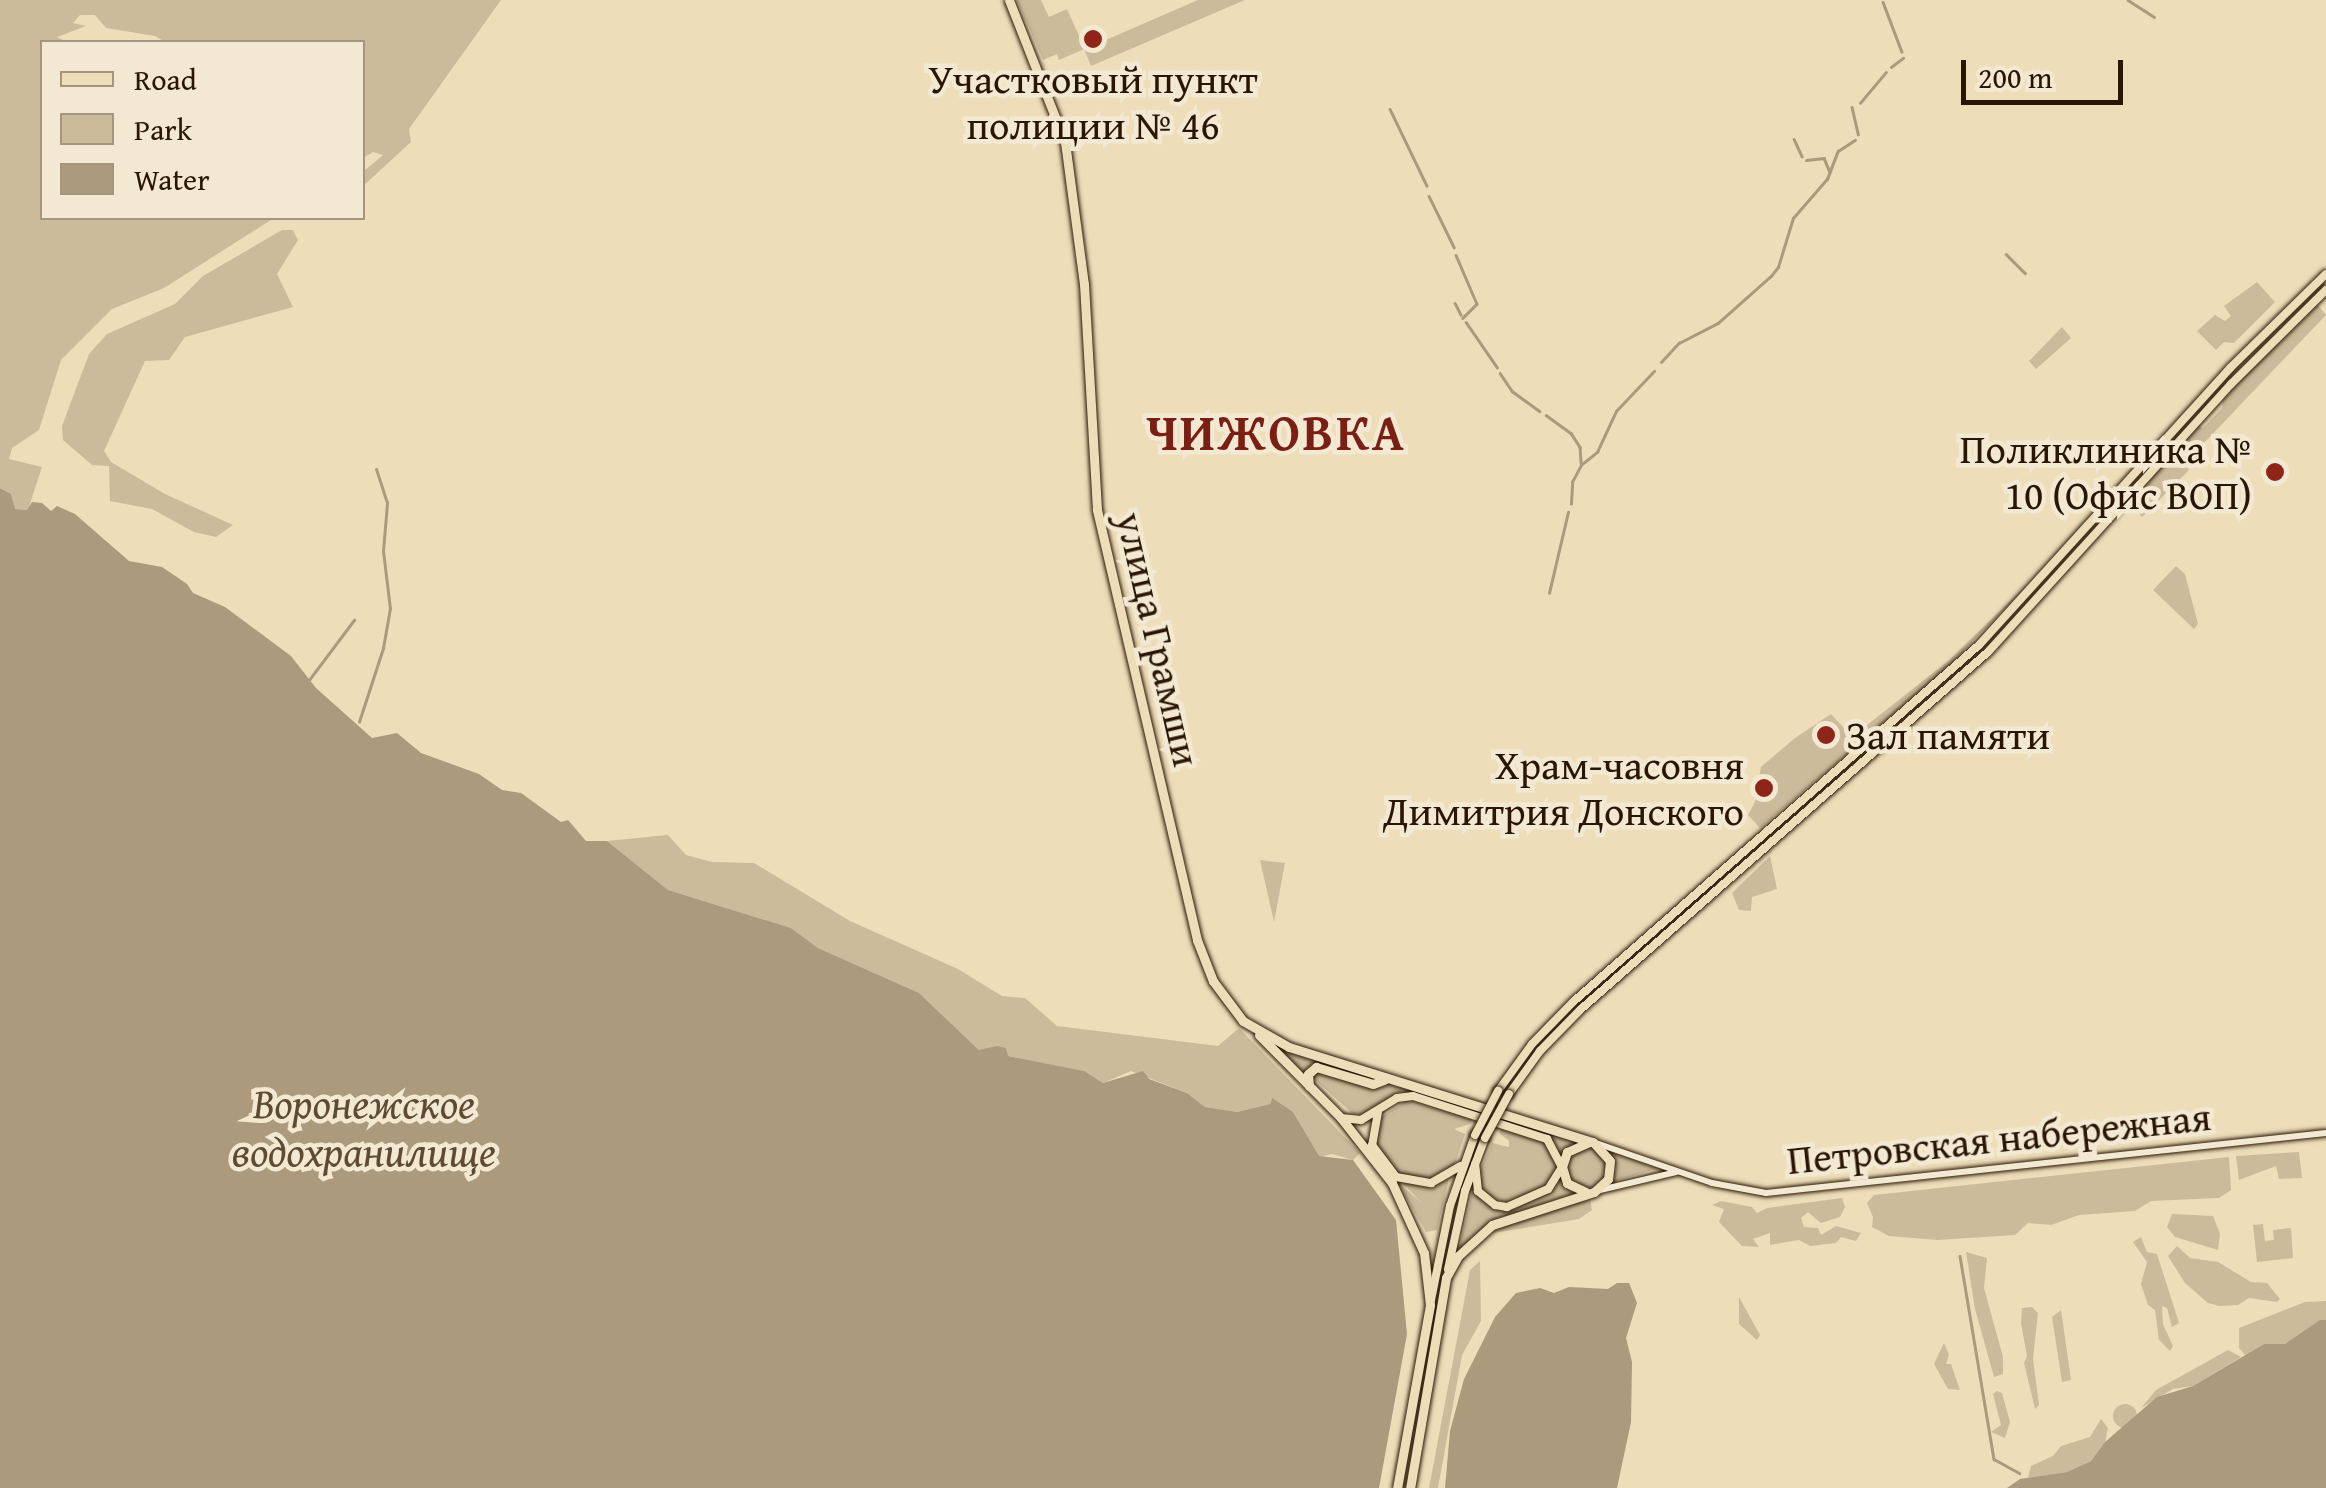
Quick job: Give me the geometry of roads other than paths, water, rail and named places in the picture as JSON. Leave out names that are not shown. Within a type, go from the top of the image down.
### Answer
[{"type":"highway","name":"улица Грамши","points":[[1008,0],[1065,142],[1084,284],[1098,510],[1196,934],[1213,982],[1254,1030],[1309,1055],[1492,1112]]},
{"type":"highway","points":[[1254,1030],[1342,1118],[1406,1206],[1424,1253],[1430,1305],[1397,1488]]},
{"type":"highway","points":[[1309,1086],[1308,1074],[1316,1067],[1373,1084],[1387,1079]]},
{"type":"highway","name":"Петровская набережная","points":[[1492,1112],[1593,1142]]},
{"type":"highway","points":[[1410,1488],[1446,1278],[1461,1252],[1487,1228],[1594,1192],[1608,1179],[1607,1155],[1593,1142],[1572,1147],[1562,1167],[1573,1188],[1594,1192]]},
{"type":"main road","points":[[1430,1305],[1450,1206],[1464,1162],[1498,1091],[1532,1044],[1573,1002],[1979,645],[2219,381],[2326,274]]},
{"type":"main road","points":[[1446,1278],[1485,1138],[1509,1094],[1540,1052],[1580,1010],[1988,652],[2192,426],[2326,290]]},
{"type":"main road","points":[[1342,1118],[1361,1120],[1397,1098],[1413,1096],[1546,1138],[1562,1167],[1548,1189],[1507,1207],[1495,1205],[1478,1192],[1475,1164]]},
{"type":"main road","points":[[1379,1111],[1372,1145],[1399,1178],[1431,1183],[1464,1162]]},
{"type":"main road","name":"Петровская набережная","points":[[1593,1142],[1728,1187],[1766,1193],[2326,1133]]},
{"type":"main road","name":"Петровская набережная","points":[[1594,1192],[1649,1175],[1682,1172]]},
{"type":"water","name":"Воронежское водохранилище","points":[[0,488],[11,494],[15,509],[27,510],[32,502],[42,503],[51,511],[57,506],[75,514],[129,561],[162,567],[187,584],[193,593],[225,607],[291,656],[316,688],[372,738],[397,733],[421,753],[479,774],[502,790],[521,793],[561,822],[568,820],[586,841],[607,841],[668,890],[791,928],[818,948],[919,993],[979,1050],[1006,1048],[1008,1056],[1084,1071],[1103,1083],[1143,1071],[1149,1079],[1187,1093],[1205,1107],[1237,1112],[1270,1104],[1272,1098],[1293,1112],[1319,1156],[1353,1160],[1396,1220],[1407,1334],[1379,1488],[0,1488]]},
{"type":"water","points":[[1617,1283],[1629,1283],[1637,1303],[1626,1338],[1632,1362],[1631,1422],[1617,1488],[1445,1488],[1450,1431],[1464,1379],[1495,1317],[1516,1293],[1540,1288],[1554,1293],[1569,1287],[1608,1289]]},
{"type":"water","points":[[2320,1320],[2326,1320],[2326,1488],[2007,1488],[2020,1479],[2067,1472],[2091,1461],[2105,1442],[2157,1397],[2193,1386],[2264,1344],[2285,1344]]},
{"type":"waterway","points":[[2128,0],[2154,17]]},
{"type":"waterway","points":[[1883,2],[1902,52]]},
{"type":"waterway","points":[[1891,67],[1903,58]]},
{"type":"waterway","points":[[1860,103],[1886,72]]},
{"type":"waterway","points":[[1852,107],[1858,134]]},
{"type":"waterway","points":[[1390,109],[1427,186]]},
{"type":"waterway","points":[[1794,139],[1802,156]]},
{"type":"waterway","points":[[1661,362],[1679,343],[1718,323],[1771,276],[1778,267],[1793,218],[1827,179],[1838,151],[1855,140]]},
{"type":"waterway","points":[[1806,160],[1824,158],[1830,172]]},
{"type":"waterway","points":[[1429,196],[1454,247]]},
{"type":"waterway","points":[[2006,254],[2025,273]]},
{"type":"waterway","points":[[1456,255],[1477,304],[1463,318]]},
{"type":"waterway","points":[[1455,303],[1461,315]]},
{"type":"waterway","points":[[1466,322],[1497,367]]},
{"type":"waterway","points":[[1571,504],[1572,482],[1581,465],[1597,452],[1616,411],[1654,371]]},
{"type":"waterway","points":[[1500,373],[1512,391],[1540,411]]},
{"type":"waterway","points":[[1546,415],[1571,433],[1580,447],[1581,463]]},
{"type":"waterway","points":[[359,722],[383,648],[390,609],[383,551],[387,503],[376,470]]},
{"type":"waterway","points":[[1549,593],[1568,512]]},
{"type":"waterway","points":[[309,680],[354,620]]},
{"type":"waterway","points":[[1960,1256],[1994,1459],[2019,1473]]},
{"type":"place","name":"Участковый пункт полиции № 46","points":[[1093,39]]},
{"type":"place","name":"Поликлиника № 10 (Офис ВОП)","points":[[2275,472]]},
{"type":"place","name":"Зал памяти","points":[[1826,735]]},
{"type":"place","name":"Храм-часовня Димитрия Донского","points":[[1764,788]]},
{"type":"district","name":"ЧИЖОВКА","points":[[1276,432]]}]
